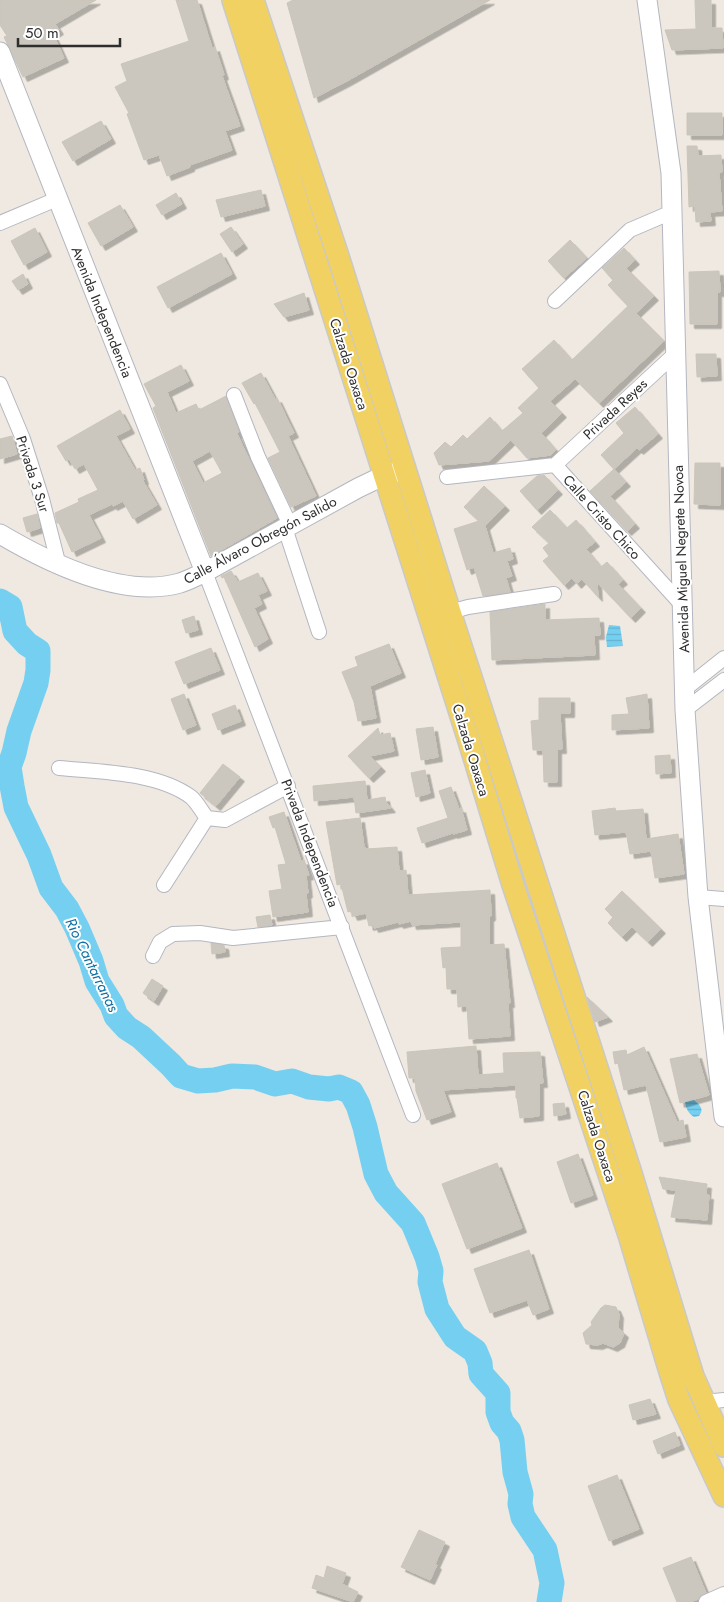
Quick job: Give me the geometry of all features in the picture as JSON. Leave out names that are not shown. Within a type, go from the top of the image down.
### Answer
[{"type":"main road","name":"Calzada Oaxaca","points":[[233,0],[385,475],[513,885],[629,1235],[674,1386],[724,1496]]},
{"type":"main road","name":"Calzada Oaxaca","points":[[253,0],[341,266],[450,612],[630,1170],[693,1376],[714,1401],[724,1446]]},
{"type":"main road","name":"Avenida Miguel Negrete Novoa","points":[[647,0],[671,173],[685,710],[698,897],[722,1079],[724,1118]]},
{"type":"main road","name":"Avenida Independencia","points":[[0,52],[205,572]]},
{"type":"main road","name":"Calle Álvaro Obregón Salido","points":[[0,534],[59,566],[118,584],[150,587],[180,583],[205,572],[385,475],[406,470]]},
{"type":"main road","points":[[436,639],[457,632]]},
{"type":"street","points":[[0,223],[57,199]]},
{"type":"street","points":[[555,300],[630,230],[672,212]]},
{"type":"street","name":"Privada Reyes","points":[[555,464],[676,353]]},
{"type":"street","name":"Privada 3 Sur","points":[[0,384],[23,439],[42,499],[59,566]]},
{"type":"street","points":[[234,395],[287,527],[319,632]]},
{"type":"street","name":"Calle Cristo Chico","points":[[447,477],[555,464],[682,606]]},
{"type":"street","name":"Privada Independencia","points":[[205,572],[413,1115]]},
{"type":"street","points":[[450,612],[468,607],[554,594]]},
{"type":"street","points":[[685,689],[724,658]]},
{"type":"street","points":[[685,710],[724,680]]},
{"type":"street","points":[[59,768],[142,778],[163,784],[192,798],[208,818],[225,820],[288,786]]},
{"type":"street","points":[[164,885],[208,818]]},
{"type":"street","points":[[698,897],[724,899]]},
{"type":"street","points":[[153,956],[160,942],[173,934],[200,933],[233,938],[342,927]]},
{"type":"street","points":[[706,1602],[724,1594]]},
{"type":"water","points":[[609,625],[620,626],[623,646],[607,647],[606,637]]},
{"type":"water","points":[[693,1099],[701,1109],[699,1116],[694,1117],[687,1110],[685,1101]]},
{"type":"building","points":[[0,0],[96,0],[55,24],[59,30],[53,34],[64,58],[23,77],[4,37],[7,36],[0,25]]},
{"type":"building","points":[[176,0],[197,0],[212,48],[215,47],[224,75],[222,76],[240,126],[225,131],[232,150],[190,165],[190,167],[167,176],[159,155],[144,160],[127,114],[129,113],[115,87],[127,81],[121,64],[189,41]]},
{"type":"building","points":[[293,0],[490,0],[314,98],[287,3]]},
{"type":"building","points":[[695,0],[711,0],[711,28],[722,28],[723,48],[672,50],[665,30],[696,29]]},
{"type":"building","points":[[687,113],[722,113],[722,135],[687,135]]},
{"type":"building","points":[[101,121],[111,139],[73,161],[62,142]]},
{"type":"building","points":[[687,146],[697,146],[698,156],[721,155],[722,172],[719,172],[722,211],[710,212],[711,221],[696,222],[695,206],[689,207]]},
{"type":"building","points":[[261,190],[265,206],[221,217],[216,200]]},
{"type":"building","points":[[176,193],[182,204],[162,215],[156,205]]},
{"type":"building","points":[[120,205],[133,227],[101,246],[88,223]]},
{"type":"building","points":[[231,227],[243,244],[232,252],[220,234]]},
{"type":"building","points":[[35,228],[47,252],[24,265],[11,241]]},
{"type":"building","points":[[570,240],[587,258],[564,278],[548,261]]},
{"type":"building","points":[[624,248],[635,260],[626,268],[654,296],[636,313],[664,341],[599,403],[575,379],[550,401],[562,413],[541,433],[556,450],[551,455],[527,458],[511,440],[489,461],[439,465],[434,453],[445,442],[451,447],[463,435],[467,439],[490,417],[502,431],[523,413],[518,408],[539,388],[522,369],[554,340],[572,360],[628,306],[608,285],[613,280],[602,268]]},
{"type":"building","points":[[221,253],[232,274],[168,308],[157,287]]},
{"type":"building","points":[[719,271],[720,292],[717,292],[717,324],[690,324],[689,272]]},
{"type":"building","points":[[23,274],[28,284],[18,290],[12,281]]},
{"type":"building","points":[[304,293],[309,310],[284,317],[274,304]]},
{"type":"building","points":[[696,354],[716,354],[717,376],[697,377]]},
{"type":"building","points":[[181,365],[189,381],[167,392],[176,413],[196,404],[199,410],[226,396],[239,432],[237,434],[277,518],[211,556],[153,408],[156,406],[144,384]],"holes":[[[210,451],[222,473],[203,483],[192,461]]]},
{"type":"building","points":[[261,373],[275,399],[277,398],[294,433],[288,436],[316,496],[291,507],[268,458],[280,452],[255,403],[242,383]]},
{"type":"building","points":[[635,407],[658,434],[639,450],[637,448],[614,469],[601,455],[624,433],[616,423]]},
{"type":"building","points":[[120,410],[130,429],[116,436],[135,470],[140,468],[143,481],[157,505],[133,519],[123,501],[89,515],[101,538],[72,552],[59,523],[57,523],[55,513],[79,502],[78,499],[98,490],[84,464],[75,469],[69,459],[66,461],[57,446]]},
{"type":"building","points":[[12,436],[17,454],[0,459],[0,439]]},
{"type":"building","points":[[695,463],[720,463],[720,505],[694,504]]},
{"type":"building","points":[[614,469],[626,482],[610,496],[635,524],[627,531],[590,491]]},
{"type":"building","points":[[544,475],[558,490],[537,510],[520,491],[537,476]]},
{"type":"building","points":[[484,486],[505,506],[485,526],[493,553],[510,548],[513,559],[507,561],[512,576],[506,578],[510,592],[483,596],[474,567],[467,570],[454,529],[479,521],[464,507]]},
{"type":"building","points":[[550,510],[567,528],[576,520],[595,542],[586,549],[601,567],[607,562],[623,580],[618,584],[641,608],[631,618],[597,582],[598,597],[582,579],[577,584],[572,578],[564,585],[543,561],[549,556],[543,548],[549,543],[532,527]]},
{"type":"building","points":[[37,514],[40,528],[27,532],[23,518]]},
{"type":"building","points":[[231,571],[238,582],[258,573],[267,591],[258,595],[262,604],[254,608],[268,639],[255,647],[224,577],[222,578],[221,576]]},
{"type":"building","points":[[545,604],[545,620],[599,618],[600,635],[594,635],[595,655],[492,660],[490,612]]},
{"type":"building","points":[[194,616],[198,630],[186,633],[182,620]]},
{"type":"building","points":[[389,644],[401,673],[370,686],[376,718],[358,721],[354,702],[342,672],[358,666],[355,657]]},
{"type":"building","points":[[211,648],[220,670],[184,684],[175,662]]},
{"type":"building","points":[[184,694],[196,725],[183,730],[171,699]]},
{"type":"building","points":[[647,694],[649,728],[612,730],[612,715],[629,714],[626,698]]},
{"type":"building","points":[[539,698],[570,698],[570,713],[560,713],[562,749],[557,749],[557,782],[544,782],[543,750],[533,750],[531,721],[539,720]]},
{"type":"building","points":[[235,705],[241,721],[218,730],[212,714]]},
{"type":"building","points":[[433,727],[438,757],[421,760],[416,729]]},
{"type":"building","points":[[378,728],[380,735],[390,733],[394,751],[370,756],[381,767],[369,778],[348,756]]},
{"type":"building","points":[[670,755],[671,773],[656,774],[655,756]]},
{"type":"building","points":[[223,764],[240,777],[216,806],[200,793]]},
{"type":"building","points":[[425,770],[430,793],[416,797],[411,773]]},
{"type":"building","points":[[365,781],[367,800],[385,797],[386,802],[391,808],[356,813],[354,797],[314,801],[313,786]]},
{"type":"building","points":[[451,787],[459,809],[461,808],[467,830],[422,843],[417,828],[448,818],[439,791]]},
{"type":"building","points":[[615,808],[616,811],[643,809],[646,839],[678,834],[684,874],[655,878],[651,851],[630,854],[626,832],[595,835],[592,811]]},
{"type":"building","points":[[284,812],[301,861],[304,860],[309,875],[306,876],[308,912],[273,917],[269,891],[282,889],[278,865],[286,864],[275,827],[273,828],[269,817]]},
{"type":"building","points":[[360,818],[364,847],[366,849],[397,847],[399,871],[406,870],[408,895],[490,890],[489,945],[504,944],[510,1003],[508,1003],[510,1036],[469,1039],[467,1006],[458,1007],[457,989],[447,989],[446,967],[443,968],[441,948],[461,947],[461,922],[412,925],[411,921],[374,928],[373,925],[369,926],[366,913],[353,916],[351,911],[348,912],[341,884],[337,885],[326,822]]},
{"type":"building","points":[[622,891],[661,929],[648,942],[632,927],[622,937],[608,923],[613,917],[605,909]]},
{"type":"building","points":[[270,915],[272,925],[258,927],[256,917]]},
{"type":"building","points":[[211,943],[224,945],[225,952],[212,954]]},
{"type":"building","points":[[152,979],[163,986],[154,1001],[143,993]]},
{"type":"building","points":[[587,997],[608,1017],[595,1022]]},
{"type":"building","points":[[476,1046],[478,1075],[504,1073],[503,1053],[540,1052],[543,1083],[539,1083],[539,1116],[520,1118],[516,1098],[516,1085],[443,1090],[451,1112],[427,1120],[416,1091],[415,1078],[409,1078],[407,1052]]},
{"type":"building","points":[[644,1047],[677,1122],[683,1120],[686,1137],[660,1142],[646,1085],[624,1090],[618,1063],[615,1064],[613,1052],[626,1050],[627,1055]]},
{"type":"building","points":[[697,1054],[709,1095],[680,1103],[670,1059]]},
{"type":"building","points":[[564,1103],[566,1114],[554,1116],[553,1104]]},
{"type":"building","points":[[578,1154],[593,1195],[571,1203],[557,1162]]},
{"type":"building","points":[[497,1163],[522,1228],[467,1249],[442,1184]]},
{"type":"building","points":[[659,1177],[707,1184],[706,1195],[709,1195],[707,1220],[671,1217],[676,1190],[663,1189]]},
{"type":"building","points":[[529,1250],[549,1309],[533,1315],[527,1300],[490,1313],[474,1269]]},
{"type":"building","points":[[605,1305],[616,1307],[619,1314],[618,1328],[624,1333],[620,1343],[613,1347],[603,1343],[598,1345],[586,1344],[583,1333],[592,1325],[591,1322]]},
{"type":"building","points":[[650,1399],[656,1414],[633,1420],[629,1405]]},
{"type":"building","points":[[675,1432],[680,1445],[658,1454],[653,1441]]},
{"type":"building","points":[[617,1475],[639,1529],[609,1541],[588,1486]]},
{"type":"building","points":[[419,1530],[445,1542],[430,1580],[401,1567]]},
{"type":"building","points":[[691,1557],[706,1593],[690,1602],[677,1602],[663,1568]]},
{"type":"building","points":[[327,1566],[346,1573],[342,1584],[358,1592],[353,1602],[312,1588],[316,1575],[324,1578]]},
{"type":"waterway","name":"Rio Cantarranas","points":[[0,601],[10,607],[15,631],[27,644],[38,651],[36,683],[9,767],[16,807],[39,855],[51,888],[67,909],[77,928],[97,981],[112,1005],[116,1016],[127,1028],[141,1037],[181,1076],[198,1081],[232,1076],[255,1077],[275,1084],[292,1081],[309,1087],[329,1089],[339,1087],[351,1092],[358,1105],[365,1127],[376,1174],[386,1193],[413,1223],[427,1257],[431,1271],[430,1282],[437,1309],[455,1337],[475,1351],[480,1363],[481,1374],[498,1393],[498,1412],[512,1440],[515,1472],[521,1494],[520,1504],[523,1517],[545,1550],[552,1583],[549,1602]]}]
